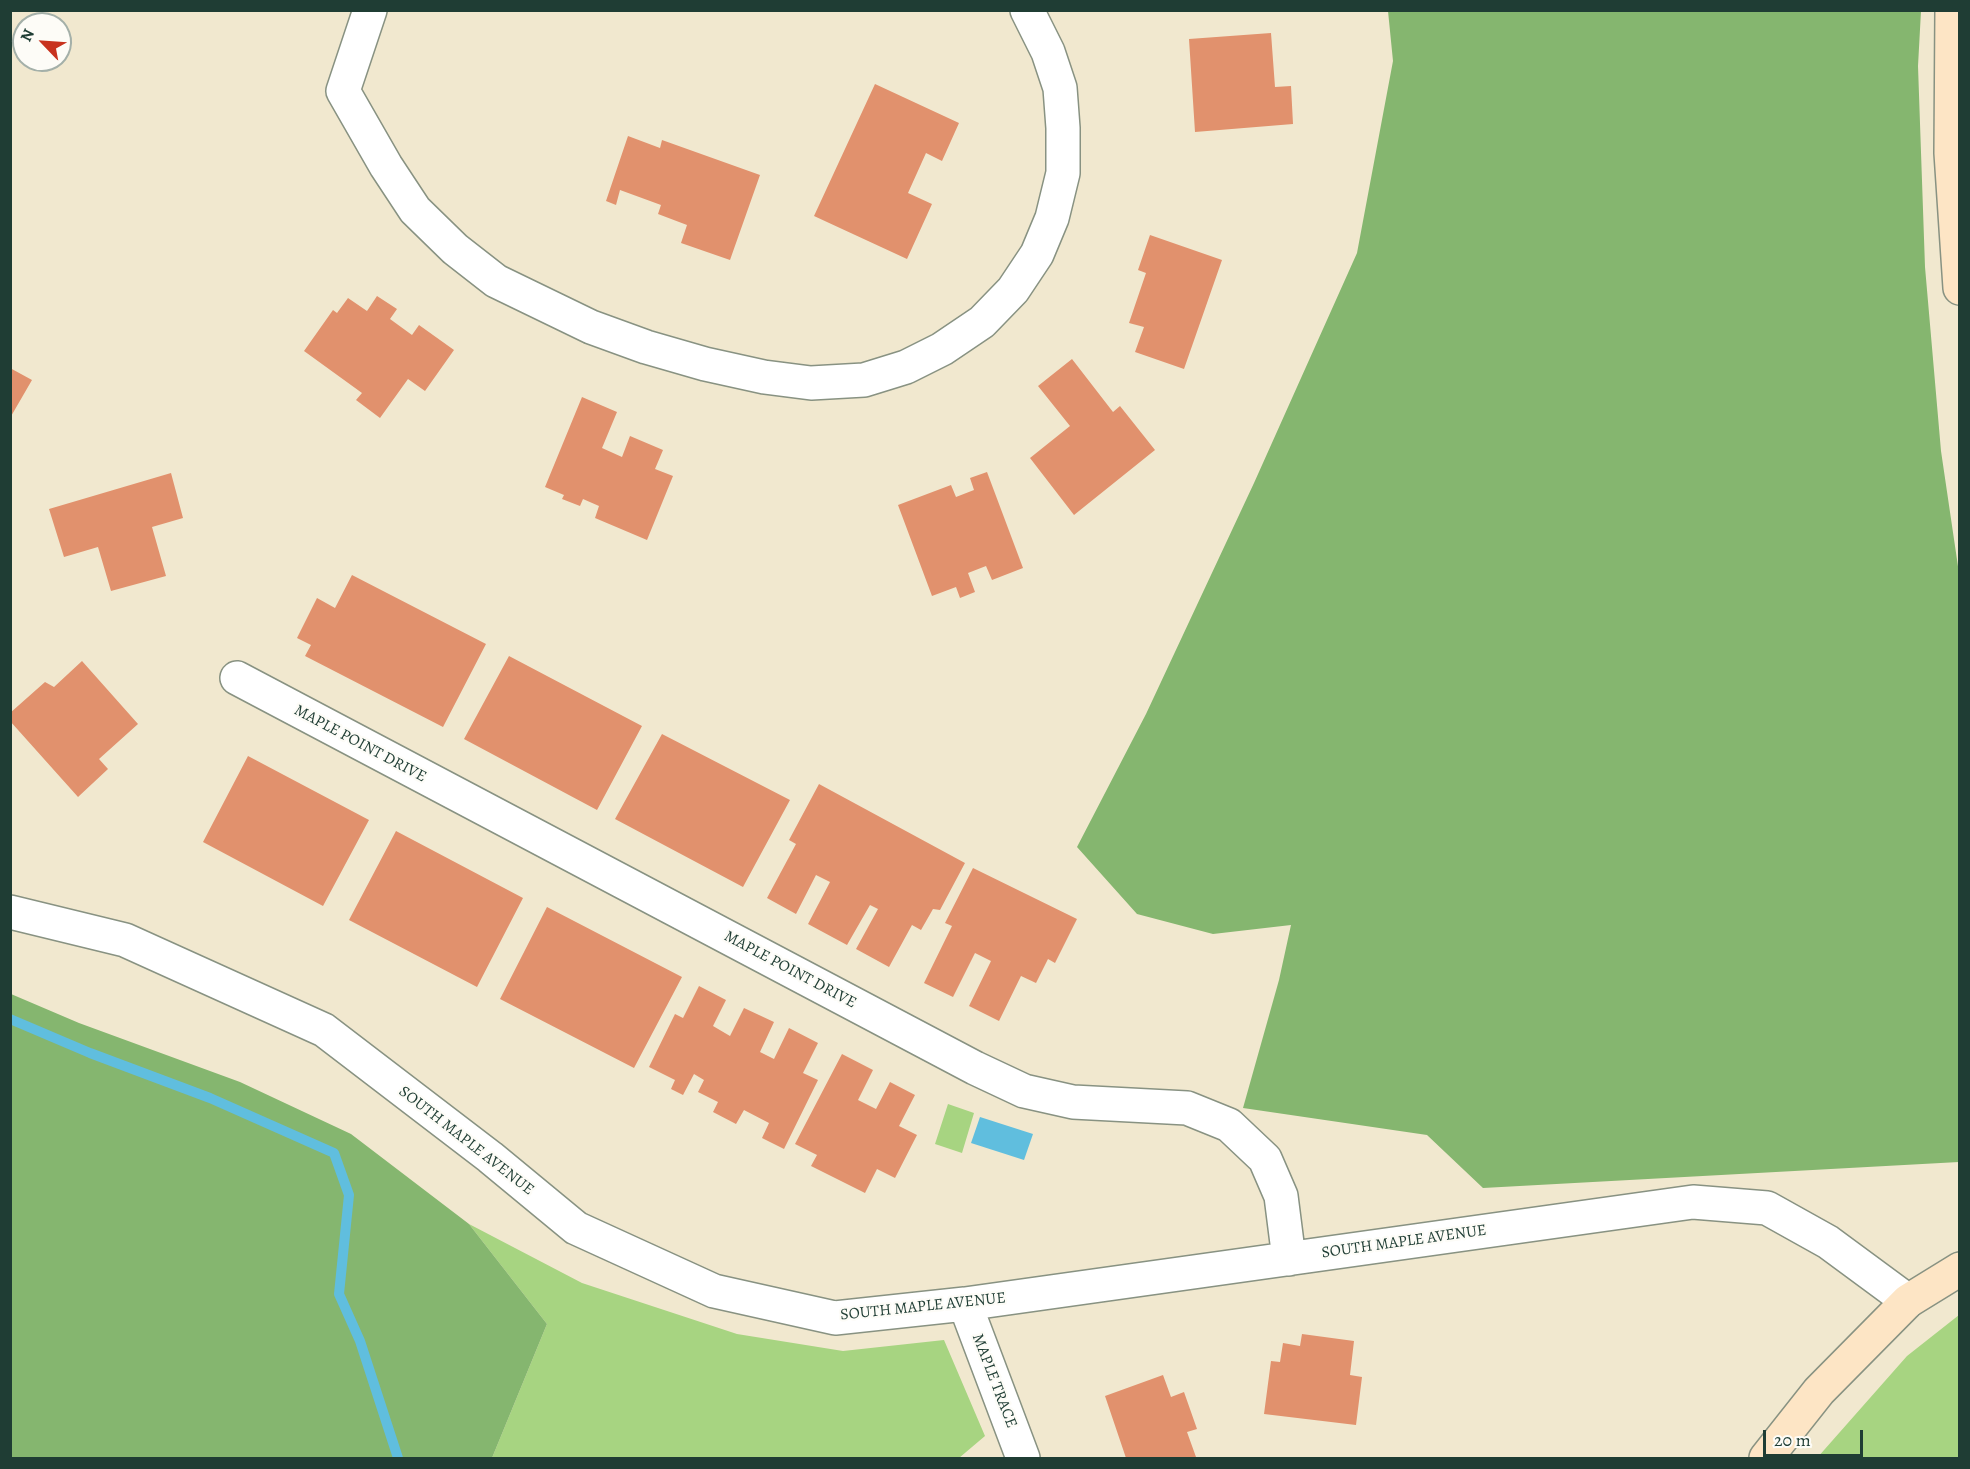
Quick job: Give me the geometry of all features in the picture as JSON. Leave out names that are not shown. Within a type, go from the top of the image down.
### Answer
[{"type":"main road","points":[[1952,10],[1951,153],[1959,288]]},
{"type":"main road","points":[[1766,1458],[1819,1391],[1908,1301],[1959,1269]]},
{"type":"street","points":[[370,10],[343,92],[386,166],[415,210],[455,249],[496,281],[591,327],[646,347],[705,364],[764,377],[811,382],[864,380],[906,367],[942,349],[982,322],[1014,290],[1037,254],[1052,218],[1063,173],[1063,128],[1060,88],[1048,52],[1027,10]]},
{"type":"street","name":"MAPLE POINT DRIVE","points":[[237,678],[975,1068],[1024,1091],[1073,1102],[1187,1108],[1229,1125],[1265,1159],[1281,1196],[1289,1259]]},
{"type":"street","name":"SOUTH MAPLE AVENUE","points":[[10,912],[124,940],[324,1030],[490,1158],[576,1228],[714,1291],[835,1318],[965,1304],[1693,1202],[1767,1209],[1828,1242],[1908,1301]]},
{"type":"street","name":"MAPLE TRACE","points":[[965,1304],[1023,1458]]},
{"type":"green space","points":[[1388,11],[1921,11],[1918,66],[1925,267],[1941,451],[1960,580],[1959,1162],[1483,1188],[1427,1135],[1243,1108],[1279,980],[1291,925],[1213,934],[1137,914],[1077,847],[1146,714],[1254,483],[1357,253],[1393,61]]},
{"type":"green space","points":[[11,994],[79,1023],[240,1082],[351,1134],[469,1224],[547,1324],[492,1458],[11,1458]]},
{"type":"green space","points":[[948,1104],[974,1113],[962,1153],[935,1144]]},
{"type":"green space","points":[[469,1224],[582,1283],[737,1334],[843,1351],[944,1340],[985,1436],[959,1458],[492,1458],[547,1324]]},
{"type":"green space","points":[[1959,1315],[1959,1458],[1817,1458],[1907,1356]]},
{"type":"water","points":[[980,1117],[1033,1134],[1024,1160],[971,1143]]},
{"type":"building","points":[[1271,33],[1275,87],[1291,86],[1293,124],[1195,132],[1189,39]]},
{"type":"building","points":[[875,84],[959,123],[942,161],[926,153],[908,193],[932,204],[907,259],[814,216]]},
{"type":"building","points":[[628,136],[660,148],[662,140],[760,175],[730,260],[681,243],[687,225],[658,214],[661,205],[620,190],[616,205],[606,201]]},
{"type":"building","points":[[1150,235],[1222,260],[1184,369],[1135,352],[1144,327],[1129,323],[1146,273],[1138,270]]},
{"type":"building","points":[[377,296],[397,309],[390,319],[412,335],[419,325],[454,350],[425,391],[408,379],[380,418],[356,400],[362,393],[304,351],[333,310],[337,313],[348,298],[367,311]]},
{"type":"building","points":[[1072,359],[1113,412],[1120,406],[1155,450],[1074,515],[1030,458],[1070,426],[1038,386]]},
{"type":"building","points":[[10,368],[32,380],[10,418]]},
{"type":"building","points":[[582,397],[617,412],[602,448],[622,457],[630,436],[663,450],[655,469],[673,476],[647,540],[595,518],[599,506],[583,499],[580,506],[562,499],[564,495],[545,487]]},
{"type":"building","points":[[987,472],[1023,568],[992,580],[986,566],[968,573],[975,592],[960,598],[956,587],[932,596],[898,505],[951,485],[956,497],[974,490],[970,478]]},
{"type":"building","points":[[171,473],[183,518],[152,527],[166,576],[111,591],[98,547],[64,557],[49,509]]},
{"type":"building","points":[[352,575],[486,644],[443,727],[305,656],[311,645],[297,638],[317,598],[335,608]]},
{"type":"building","points":[[509,656],[642,726],[597,810],[464,739]]},
{"type":"building","points":[[82,661],[138,724],[99,759],[108,769],[78,797],[10,721],[10,713],[45,682],[54,687]]},
{"type":"building","points":[[662,734],[790,800],[743,887],[615,819]]},
{"type":"building","points":[[248,756],[369,820],[323,906],[203,842]]},
{"type":"building","points":[[819,784],[965,863],[940,910],[933,909],[921,930],[912,925],[889,967],[856,949],[878,909],[870,905],[847,945],[808,924],[830,882],[816,875],[796,914],[767,898],[796,844],[789,840]]},
{"type":"building","points":[[396,831],[523,898],[477,987],[349,920]]},
{"type":"building","points":[[973,868],[1077,919],[1055,963],[1048,959],[1036,983],[1021,976],[999,1021],[969,1006],[991,961],[975,953],[953,997],[924,983],[952,926],[945,923]]},
{"type":"building","points":[[547,907],[682,977],[634,1068],[500,999]]},
{"type":"building","points":[[699,986],[726,1000],[713,1026],[730,1036],[744,1008],[774,1022],[760,1052],[774,1059],[789,1028],[818,1043],[803,1073],[818,1080],[784,1149],[762,1138],[769,1123],[744,1110],[736,1124],[713,1112],[718,1102],[698,1092],[704,1080],[694,1074],[683,1095],[671,1089],[675,1080],[649,1067],[675,1014],[683,1018]]},
{"type":"building","points":[[842,1054],[873,1070],[858,1100],[876,1109],[890,1082],[915,1095],[899,1126],[917,1135],[895,1178],[877,1169],[865,1193],[811,1166],[817,1155],[795,1144]]},
{"type":"building","points":[[1302,1334],[1354,1341],[1350,1375],[1362,1377],[1356,1425],[1264,1414],[1271,1361],[1280,1362],[1283,1343],[1300,1346]]},
{"type":"building","points":[[1163,1375],[1171,1397],[1184,1392],[1197,1429],[1187,1432],[1196,1457],[1126,1458],[1105,1396]]},
{"type":"waterway","points":[[10,1019],[90,1053],[210,1098],[334,1153],[349,1195],[339,1294],[360,1341],[398,1458]]}]
